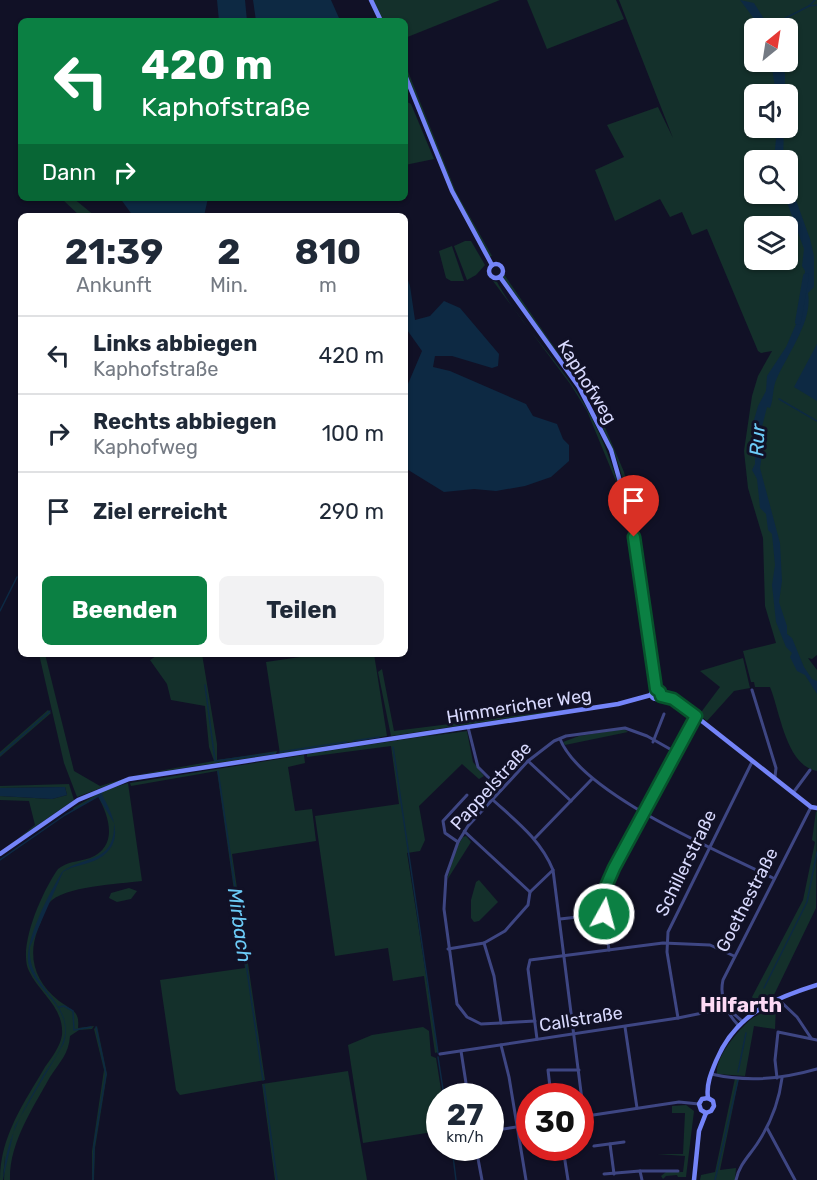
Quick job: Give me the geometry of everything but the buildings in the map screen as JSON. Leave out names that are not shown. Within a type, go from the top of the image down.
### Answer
[{"type":"main road","points":[[371,0],[380,18]]},
{"type":"main road","name":"Kaphofweg","points":[[408,82],[452,191],[492,265]]},
{"type":"main road","name":"Kaphofweg","points":[[492,265],[498,264],[503,268],[500,278]]},
{"type":"main road","name":"Kaphofweg","points":[[492,265],[489,270],[490,276],[500,278],[579,387],[611,450],[631,520],[656,689]]},
{"type":"main road","points":[[661,696],[656,700],[651,695],[656,689],[661,696],[673,699],[814,808]]},
{"type":"main road","name":"Himmericher Weg","points":[[0,854],[49,818],[91,793],[145,776],[618,704],[651,695]]},
{"type":"main road","points":[[708,1098],[711,1074],[724,1045],[740,1023],[777,999],[817,985]]},
{"type":"main road","points":[[706,1113],[701,1110],[699,1104],[708,1098]]},
{"type":"main road","points":[[694,1180],[699,1131],[706,1113],[714,1106],[713,1101],[708,1098]]},
{"type":"street","points":[[752,690],[776,768],[775,777]]},
{"type":"street","points":[[653,742],[664,714]]},
{"type":"street","points":[[609,950],[604,914],[607,884],[696,716]]},
{"type":"street","points":[[468,727],[478,767],[501,790]]},
{"type":"street","name":"Pappelstraße","points":[[535,1021],[481,1024],[467,1017],[455,998],[448,949],[444,886],[448,864],[458,842],[464,831],[528,761],[544,747],[559,739],[625,728],[647,736],[653,742],[677,753]]},
{"type":"street","points":[[559,739],[573,762],[592,779],[645,813],[773,878]]},
{"type":"street","name":"Schillerstraße","points":[[678,1018],[668,944],[671,921],[753,760]]},
{"type":"street","points":[[528,761],[572,801]]},
{"type":"street","points":[[793,793],[810,770]]},
{"type":"street","points":[[534,839],[592,779]]},
{"type":"street","points":[[458,842],[445,833],[443,821],[467,795]]},
{"type":"street","points":[[493,800],[534,839],[547,856],[553,870],[580,1083]]},
{"type":"street","name":"Goethestraße","points":[[740,1023],[728,1013],[723,1000],[722,987],[734,956],[773,878],[814,808]]},
{"type":"street","points":[[464,831],[530,892]]},
{"type":"street","points":[[448,949],[484,943],[506,931],[528,905],[530,892],[553,870]]},
{"type":"street","points":[[560,919],[604,914]]},
{"type":"street","points":[[484,943],[494,976],[501,1023]]},
{"type":"street","points":[[537,1039],[528,961],[668,944],[710,945],[734,956]]},
{"type":"street","points":[[777,999],[797,1017],[811,1038]]},
{"type":"street","name":"Callstraße","points":[[440,1054],[678,1018],[727,1008]]},
{"type":"street","points":[[625,1026],[637,1108]]},
{"type":"street","points":[[777,1078],[777,1032],[817,1040]]},
{"type":"street","points":[[501,1045],[512,1088],[516,1127],[504,1129]]},
{"type":"street","points":[[461,1052],[466,1083]]},
{"type":"street","points":[[711,1074],[782,1078],[817,1069]]},
{"type":"street","points":[[550,1083],[548,1070],[579,1070]]},
{"type":"street","points":[[736,1180],[738,1170],[767,1128],[778,1102],[782,1078]]},
{"type":"street","points":[[594,1114],[679,1102],[699,1104]]},
{"type":"street","points":[[767,1128],[795,1180]]},
{"type":"street","points":[[594,1146],[624,1142]]},
{"type":"street","points":[[610,1144],[614,1174]]},
{"type":"street","points":[[478,1161],[482,1180]]},
{"type":"street","points":[[522,1161],[526,1180]]},
{"type":"street","points":[[565,1161],[568,1180]]},
{"type":"street","points":[[640,1171],[642,1180]]},
{"type":"street","points":[[604,1174],[678,1171]]},
{"type":"green space","points":[[373,0],[500,0],[408,37],[408,18],[382,18]]},
{"type":"green space","points":[[527,0],[616,0],[624,19],[547,49]]},
{"type":"green space","points":[[619,0],[817,0],[817,655],[812,659],[808,658],[817,670],[817,771],[806,767],[791,749],[770,687],[755,687],[754,682],[751,682],[743,651],[776,643],[765,606],[763,538],[748,488],[744,451],[752,396],[758,376],[772,351],[761,353],[758,351],[707,229],[692,235],[682,212],[670,217],[660,199],[615,221],[595,170],[624,157],[607,125],[658,107],[673,138]]},
{"type":"green space","points":[[408,72],[456,192],[492,256],[489,257],[453,189],[408,77]]},
{"type":"green space","points":[[408,102],[411,104],[434,159],[408,164]]},
{"type":"green space","points":[[64,201],[77,201],[91,213],[77,213]]},
{"type":"green space","points":[[471,241],[485,265],[476,275],[467,280],[454,246]]},
{"type":"green space","points":[[452,246],[464,281],[451,281],[446,278],[439,251]]},
{"type":"green space","points":[[503,273],[595,406],[502,276]]},
{"type":"green space","points":[[493,281],[497,282],[515,310]]},
{"type":"green space","points":[[530,330],[568,379],[585,405],[611,461],[620,491],[587,411],[571,385]]},
{"type":"green space","points":[[598,411],[624,472],[634,511],[656,653],[655,661],[628,495],[616,457],[596,413]]},
{"type":"green space","points":[[40,657],[46,657],[74,771],[100,786],[127,778],[77,797],[64,763]]},
{"type":"green space","points":[[154,657],[202,657],[217,744],[217,760],[277,751],[276,754],[131,776],[214,761],[209,747],[205,706],[171,700],[167,684],[150,660]]},
{"type":"green space","points":[[300,657],[374,657],[387,736],[280,754],[266,662]]},
{"type":"green space","points":[[743,658],[750,688],[734,691],[707,721],[699,715],[720,687],[700,671]]},
{"type":"green space","points":[[382,669],[394,731],[577,708],[391,736],[378,672]]},
{"type":"green space","points":[[48,710],[51,713],[0,757],[0,752]]},
{"type":"green space","points":[[624,729],[628,732],[565,745],[563,742],[579,736]]},
{"type":"green space","points":[[466,730],[424,737],[467,731],[473,762],[484,776],[479,779],[462,764],[419,806],[425,840],[420,851],[407,853],[438,1052],[435,1053],[424,976],[393,981],[388,948],[335,956],[315,816],[399,804],[391,746],[307,757],[307,754]]},
{"type":"green space","points":[[304,755],[305,763],[288,767],[295,811],[312,809],[316,841],[232,854],[265,1080],[180,1095],[176,1090],[160,980],[245,968],[217,771],[131,786],[130,783]]},
{"type":"green space","points":[[128,783],[142,881],[79,889],[56,897],[46,908],[33,949],[35,968],[51,994],[76,1014],[78,1028],[94,1026],[92,1029],[79,1030],[70,1036],[66,1053],[23,1126],[13,1153],[10,1180],[4,1180],[5,1155],[3,1180],[0,1180],[1,1164],[9,1134],[29,1094],[58,1048],[62,1035],[59,1016],[29,971],[26,961],[26,948],[33,919],[45,890],[58,869],[99,853],[108,839],[108,822],[98,796],[74,810],[73,808],[103,791]]},
{"type":"green space","points":[[69,784],[74,800],[16,840],[35,825],[29,801],[0,800],[0,796],[52,799],[67,795],[65,787],[0,788],[0,786]]},
{"type":"green space","points":[[816,811],[816,908],[772,999],[747,1012],[737,1007],[736,1002],[755,1001],[752,997],[803,900],[815,842],[812,840]]},
{"type":"green space","points":[[466,836],[471,842],[447,880],[456,848]]},
{"type":"green space","points":[[479,880],[498,902],[479,921],[474,922],[471,918],[471,900],[476,882]]},
{"type":"green space","points":[[129,888],[137,891],[131,899],[117,902],[109,898],[111,893]]},
{"type":"green space","points":[[776,1006],[775,1029],[754,1026],[745,1076],[717,1074],[723,1053],[738,1033],[754,1017]]},
{"type":"green space","points":[[97,1026],[107,1074],[95,1148],[94,1180],[92,1180],[92,1151],[104,1070],[94,1029]]},
{"type":"green space","points":[[423,1027],[429,1031],[431,1056],[436,1058],[440,1083],[426,1083],[426,1133],[363,1143],[348,1045],[372,1035]]},
{"type":"green space","points":[[348,1071],[367,1180],[275,1180],[262,1084]]},
{"type":"green space","points":[[735,1078],[739,1078],[720,1170],[736,1168],[735,1180],[700,1180],[701,1175],[715,1172]]},
{"type":"green space","points":[[686,1105],[694,1111],[686,1177],[677,1175],[666,1176],[663,1179],[661,1176],[666,1172],[683,1172],[685,1156],[657,1154],[683,1154],[685,1113],[672,1113],[672,1106]]},
{"type":"water","points":[[217,0],[245,0],[247,18],[219,18]]},
{"type":"water","points":[[253,0],[331,0],[339,18],[256,18]]},
{"type":"water","points":[[740,0],[754,3],[764,18],[754,18]]},
{"type":"water","points":[[773,72],[784,72],[785,84],[774,84]]},
{"type":"water","points":[[776,138],[784,138],[783,150],[775,150]]},
{"type":"water","points":[[122,201],[207,201],[205,213],[131,213]]},
{"type":"water","points":[[788,204],[797,204],[814,256],[814,287],[808,293],[809,303],[804,325],[775,382],[770,408],[767,407],[761,431],[763,448],[760,468],[780,543],[782,581],[779,602],[787,626],[787,634],[792,638],[804,667],[812,679],[817,681],[817,694],[805,675],[797,671],[790,657],[792,653],[786,647],[776,622],[772,585],[775,565],[772,534],[768,530],[766,514],[760,508],[757,479],[752,470],[755,464],[755,449],[752,443],[754,420],[758,406],[766,391],[767,376],[786,347],[800,315],[804,291],[805,271],[802,266],[804,249],[798,232],[798,216],[792,216]]},
{"type":"water","points":[[408,280],[415,320],[430,316],[444,301],[460,308],[499,354],[498,366],[492,368],[452,356],[435,356],[433,367],[450,371],[526,404],[533,416],[557,424],[563,439],[569,445],[569,461],[551,477],[525,486],[496,491],[474,489],[444,492],[408,470],[408,384],[422,351],[408,331]]},
{"type":"water","points":[[817,344],[817,401],[794,387]]},
{"type":"water","points":[[65,787],[67,795],[52,799],[0,796],[0,788]]},
{"type":"water","points":[[101,793],[114,823],[97,795]]},
{"type":"water","points":[[114,824],[115,837],[107,852],[94,861],[63,872],[30,947],[35,974],[57,1005],[64,1022],[57,1006],[38,983],[29,966],[28,956],[33,932],[44,905],[62,872],[104,852],[113,836]]},
{"type":"water","points":[[59,1052],[21,1116],[44,1074]]},
{"type":"water","points":[[13,1133],[3,1180],[7,1151]]},
{"type":"waterway","points":[[786,18],[809,6],[815,0]]},
{"type":"waterway","points":[[809,6],[817,5]]},
{"type":"waterway","name":"Rur","points":[[798,322],[806,276]]},
{"type":"waterway","points":[[779,399],[817,421]]},
{"type":"waterway","points":[[0,611],[17,577]]},
{"type":"waterway","name":"Mirbach","points":[[205,685],[215,761],[274,753]]},
{"type":"waterway","points":[[0,755],[50,711]]},
{"type":"waterway","points":[[353,741],[379,737]]},
{"type":"waterway","points":[[280,752],[346,742]]},
{"type":"waterway","points":[[393,747],[438,1053]]},
{"type":"waterway","name":"Mirbach","points":[[218,771],[263,1080]]},
{"type":"waterway","points":[[0,860],[65,815],[102,794]]},
{"type":"waterway","points":[[764,988],[807,902],[817,852]]},
{"type":"waterway","points":[[59,1007],[64,1006],[73,1011],[74,1030],[91,1027]]},
{"type":"waterway","points":[[93,1180],[94,1145],[106,1074],[96,1027]]},
{"type":"waterway","points":[[738,1072],[746,1033]]},
{"type":"waterway","points":[[438,1057],[442,1083]]},
{"type":"waterway","points":[[715,1180],[738,1080]]},
{"type":"waterway","name":"Mirbach","points":[[264,1085],[277,1180]]},
{"type":"waterway","points":[[454,1161],[456,1180]]},
{"type":"district","name":"Hilfarth","points":[[741,1004]]},
{"type":"route","points":[[604,914],[603,904],[607,884],[614,868],[642,820],[696,716],[673,699],[661,696],[656,689],[634,537]]}]
